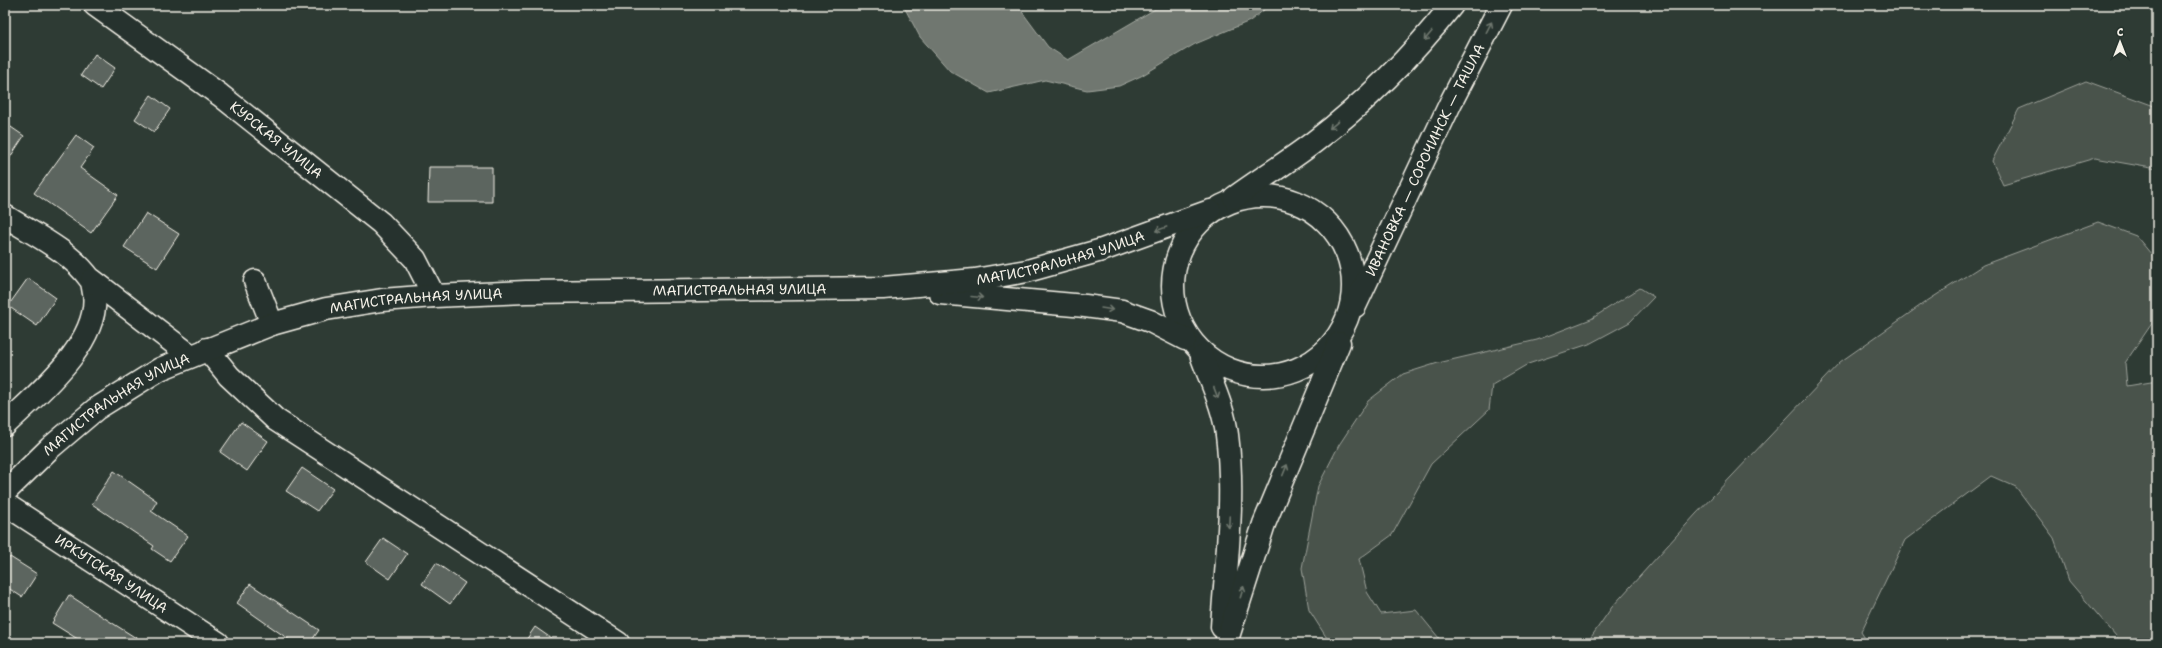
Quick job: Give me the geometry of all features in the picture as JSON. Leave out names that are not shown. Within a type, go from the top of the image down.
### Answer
[{"type":"main road","name":"КУРСКАЯ УЛИЦА","points":[[95,5],[220,95],[381,223],[415,259],[434,296]]},
{"type":"main road","name":"ИВАНОВКА — СОРОЧИНСК — ТАШЛА","points":[[1452,5],[1427,37],[1377,88],[1314,142],[1231,200],[1210,211],[1190,231],[1180,252],[1175,273],[1174,296],[1177,317],[1185,339],[1202,357],[1224,368],[1250,374],[1276,376],[1300,369],[1322,356],[1347,324],[1451,102],[1501,5]]},
{"type":"main road","name":"ИВАНОВКА — СОРОЧИНСК — ТАШЛА","points":[[1231,200],[1259,196],[1286,199],[1307,207],[1327,221],[1341,240],[1350,262],[1353,287],[1347,324]]},
{"type":"main road","name":"МАГИСТРАЛЬНАЯ УЛИЦА","points":[[5,492],[50,448],[96,409],[160,369],[199,352],[272,324],[326,309],[382,300],[434,296],[526,292],[883,288],[975,280],[1027,271],[1102,250],[1210,211]]},
{"type":"main road","points":[[5,216],[74,261],[92,280],[199,352],[229,376],[276,420],[618,643]]},
{"type":"main road","points":[[5,425],[58,374],[80,344],[92,319],[95,300],[92,280]]},
{"type":"main road","points":[[255,281],[272,324]]},
{"type":"main road","name":"МАГИСТРАЛЬНАЯ УЛИЦА","points":[[883,288],[1085,306],[1122,312],[1150,321],[1185,339]]},
{"type":"main road","points":[[1226,643],[1264,524],[1347,324]]},
{"type":"main road","points":[[1202,357],[1221,406],[1227,435],[1229,514],[1221,643]]},
{"type":"main road","name":"ИРКУТСКАЯ УЛИЦА","points":[[5,504],[218,643]]},
{"type":"shaded area","points":[[903,5],[1017,5],[1048,47],[1068,60],[1162,5],[1270,5],[1250,21],[1195,44],[1141,76],[1119,86],[1087,90],[1045,80],[989,93],[950,71],[920,37]]},
{"type":"shaded area","points":[[2086,81],[2157,107],[2157,169],[2095,158],[2003,185],[1992,161],[2019,109]]},
{"type":"shaded area","points":[[2098,222],[2136,236],[2157,261],[2157,316],[2125,363],[2127,386],[2157,381],[2157,643],[2122,643],[2069,581],[2054,538],[2016,487],[1991,476],[1905,540],[1861,632],[1868,643],[1587,643],[1612,607],[1696,514],[1840,362],[1924,303],[1983,265]]},
{"type":"shaded area","points":[[1640,288],[1654,297],[1630,322],[1589,344],[1528,364],[1492,385],[1489,410],[1431,464],[1392,535],[1359,559],[1367,592],[1381,614],[1416,610],[1443,643],[1330,643],[1309,610],[1302,568],[1318,486],[1339,445],[1368,401],[1403,374],[1438,363],[1537,340],[1591,319]]},
{"type":"building","points":[[95,54],[115,68],[101,89],[81,75]]},
{"type":"building","points":[[151,95],[170,109],[154,132],[135,119]]},
{"type":"building","points":[[5,123],[24,136],[5,165]]},
{"type":"building","points":[[76,135],[94,148],[80,168],[118,195],[91,233],[34,193]]},
{"type":"building","points":[[429,167],[492,167],[492,202],[428,202]]},
{"type":"building","points":[[146,213],[179,234],[157,268],[124,247]]},
{"type":"building","points":[[28,278],[56,298],[37,326],[8,306]]},
{"type":"building","points":[[241,422],[268,441],[247,471],[220,452]]},
{"type":"building","points":[[302,468],[333,489],[317,511],[286,491]]},
{"type":"building","points":[[114,471],[157,501],[151,511],[188,536],[170,561],[152,549],[154,546],[92,504]]},
{"type":"building","points":[[383,538],[407,554],[390,579],[366,562]]},
{"type":"building","points":[[10,557],[37,574],[22,597],[5,586],[5,565]]},
{"type":"building","points":[[436,563],[465,583],[450,604],[422,584]]},
{"type":"building","points":[[250,584],[319,630],[310,643],[294,643],[237,603]]},
{"type":"building","points":[[69,595],[144,643],[84,643],[52,623]]},
{"type":"building","points":[[535,627],[558,643],[524,643]]}]
